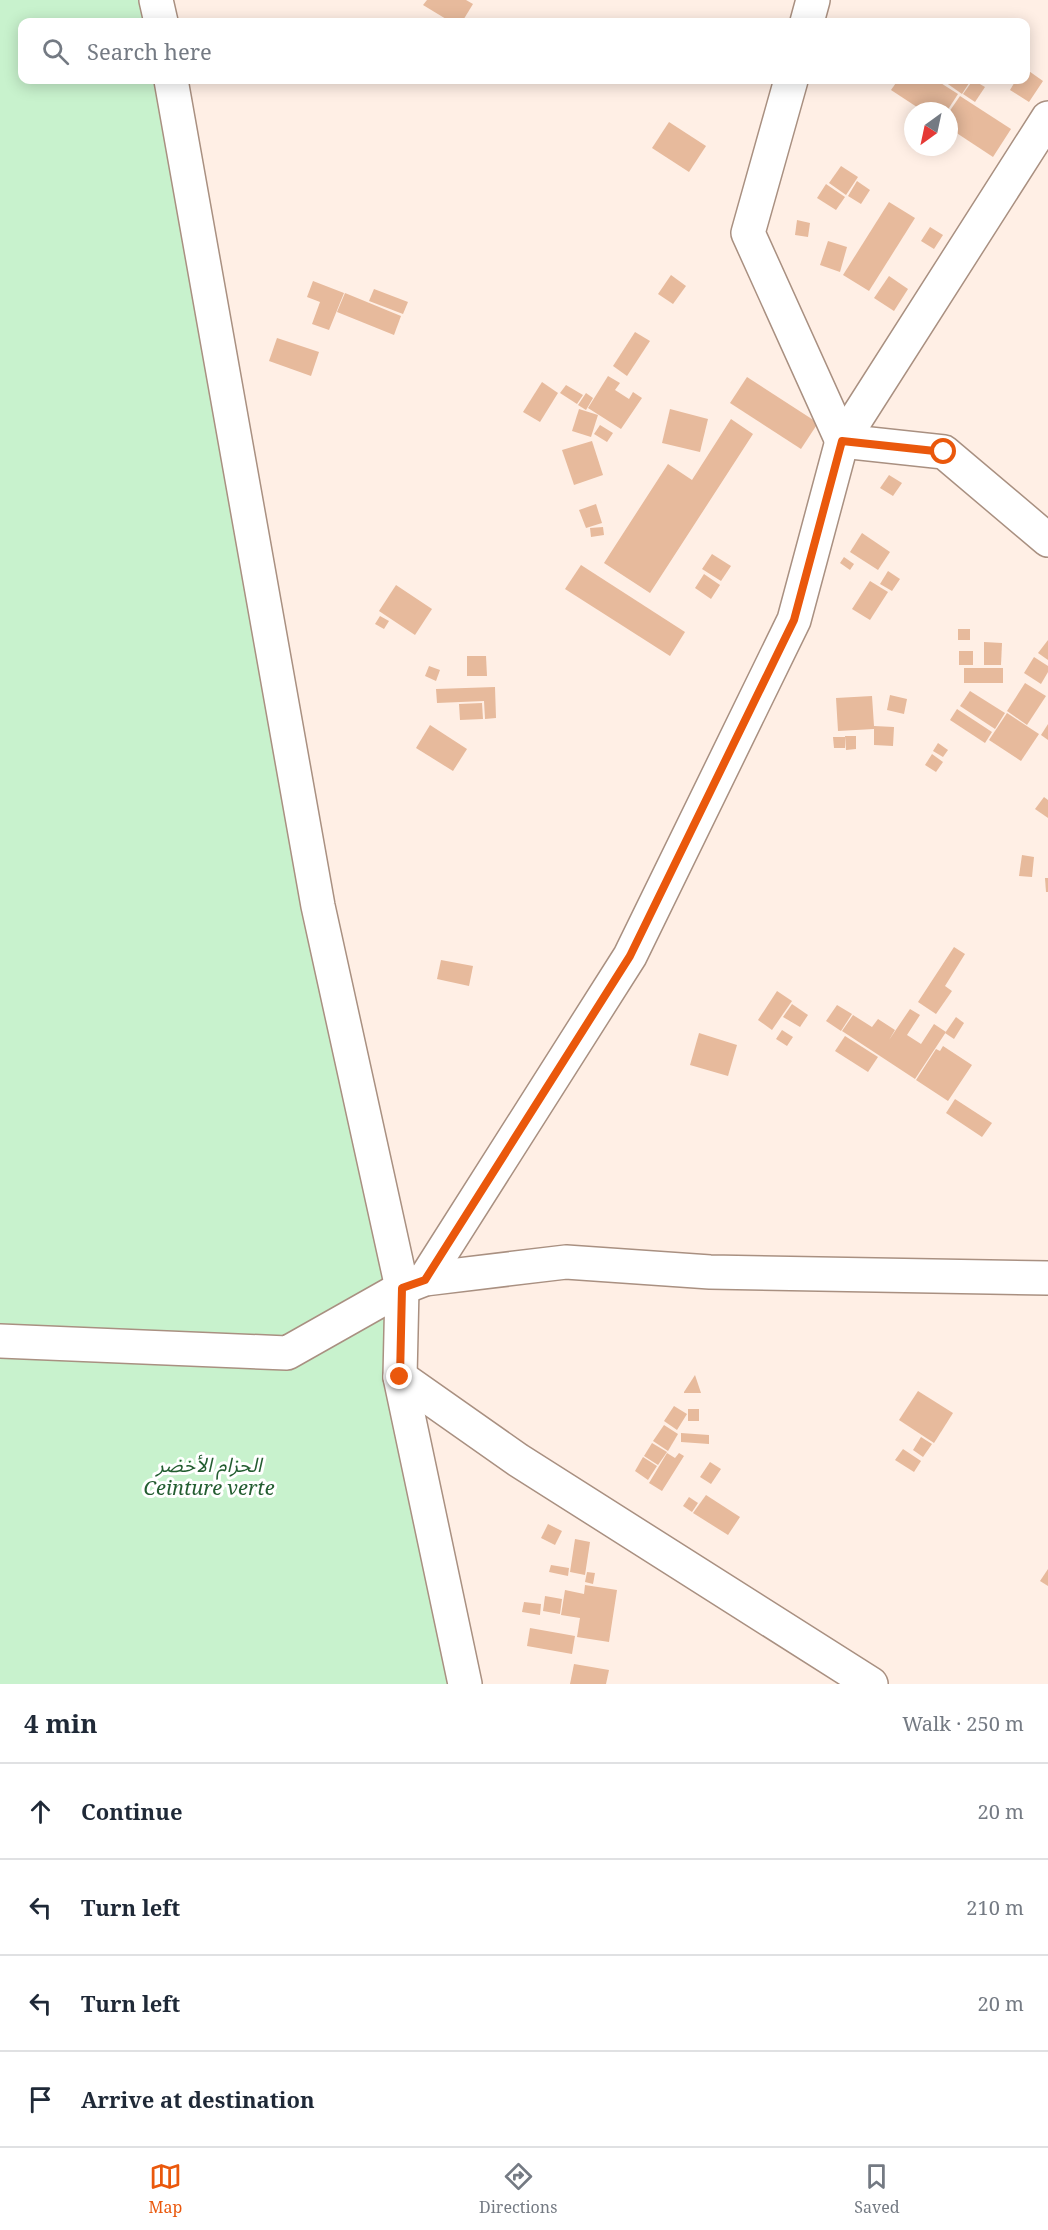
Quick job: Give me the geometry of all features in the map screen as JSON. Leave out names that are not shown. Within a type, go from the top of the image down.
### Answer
[{"type":"street","points":[[156,0],[159,18]]},
{"type":"street","points":[[808,18],[813,0]]},
{"type":"street","points":[[172,84],[318,906],[414,1284],[400,1377],[465,1684]]},
{"type":"street","points":[[790,84],[747,233],[842,441]]},
{"type":"street","points":[[414,1284],[630,956],[794,620],[842,441],[1048,118]]},
{"type":"street","points":[[842,441],[944,452],[1048,540]]},
{"type":"street","points":[[0,1341],[287,1353],[414,1284],[566,1262],[711,1272],[1048,1278]]},
{"type":"street","points":[[400,1377],[518,1460],[871,1684]]},
{"type":"green space","name":"الحزام الأخضر Ceinture verte","points":[[0,0],[148,0],[151,18],[18,18],[18,84],[164,84],[460,1684],[0,1684]]},
{"type":"building","points":[[427,0],[466,0],[473,4],[464,18],[444,18],[423,5]]},
{"type":"building","points":[[1030,72],[1043,81],[1029,102],[1010,90],[1014,84],[1030,84]]},
{"type":"building","points":[[895,84],[942,84],[958,94],[953,102],[909,102],[891,90]]},
{"type":"building","points":[[948,84],[968,84],[962,94]]},
{"type":"building","points":[[970,84],[980,84],[985,87],[975,102],[963,94]]},
{"type":"building","points":[[960,96],[1011,129],[993,157],[958,134],[958,102],[956,102]]},
{"type":"building","points":[[669,122],[706,146],[689,172],[652,148]]},
{"type":"building","points":[[841,166],[858,177],[846,195],[829,183]]},
{"type":"building","points":[[857,181],[870,190],[861,204],[848,196]]},
{"type":"building","points":[[826,184],[845,197],[836,210],[817,198]]},
{"type":"building","points":[[889,202],[915,218],[869,291],[843,275]]},
{"type":"building","points":[[797,220],[810,223],[808,237],[795,235]]},
{"type":"building","points":[[930,227],[943,235],[934,249],[921,241]]},
{"type":"building","points":[[828,241],[847,247],[840,272],[820,265]]},
{"type":"building","points":[[671,275],[686,286],[673,304],[658,294]]},
{"type":"building","points":[[889,276],[908,289],[894,311],[874,298]]},
{"type":"building","points":[[313,281],[344,293],[329,330],[312,324],[320,302],[307,297]]},
{"type":"building","points":[[374,289],[408,302],[403,314],[369,301]]},
{"type":"building","points":[[345,293],[401,316],[394,335],[337,312]]},
{"type":"building","points":[[635,332],[650,341],[627,376],[613,366]]},
{"type":"building","points":[[277,338],[319,352],[311,376],[269,361]]},
{"type":"building","points":[[608,376],[620,383],[615,390],[629,399],[633,392],[642,398],[621,429],[588,408]]},
{"type":"building","points":[[747,377],[818,423],[801,449],[730,403]]},
{"type":"building","points":[[542,382],[558,393],[540,422],[523,412]]},
{"type":"building","points":[[566,385],[583,395],[577,404],[560,393]]},
{"type":"building","points":[[586,393],[593,398],[586,410],[578,405]]},
{"type":"building","points":[[579,409],[598,415],[591,437],[572,431]]},
{"type":"building","points":[[670,409],[708,419],[700,452],[662,443]]},
{"type":"building","points":[[731,419],[753,434],[650,593],[604,563],[668,464],[692,480]]},
{"type":"building","points":[[600,425],[613,433],[607,442],[594,434]]},
{"type":"building","points":[[592,441],[603,475],[574,485],[562,450]]},
{"type":"building","points":[[889,475],[902,483],[893,496],[880,488]]},
{"type":"building","points":[[596,504],[602,523],[586,528],[579,510]]},
{"type":"building","points":[[603,527],[604,535],[591,537],[590,528]]},
{"type":"building","points":[[862,533],[890,552],[878,570],[850,552]]},
{"type":"building","points":[[712,554],[731,566],[721,581],[702,569]]},
{"type":"building","points":[[844,557],[854,564],[850,570],[840,563]]},
{"type":"building","points":[[581,565],[685,632],[670,656],[565,589]]},
{"type":"building","points":[[888,571],[900,579],[892,591],[880,584]]},
{"type":"building","points":[[704,574],[720,585],[711,599],[695,588]]},
{"type":"building","points":[[870,581],[888,592],[870,620],[852,609]]},
{"type":"building","points":[[396,585],[432,609],[415,635],[379,611]]},
{"type":"building","points":[[380,616],[389,621],[384,629],[375,624]]},
{"type":"building","points":[[958,629],[970,629],[970,640],[958,640]]},
{"type":"building","points":[[1048,640],[1048,660],[1038,653]]},
{"type":"building","points":[[984,642],[1002,643],[1001,665],[984,665]]},
{"type":"building","points":[[959,651],[973,651],[973,665],[959,665]]},
{"type":"building","points":[[467,656],[486,656],[487,676],[467,676]]},
{"type":"building","points":[[1034,657],[1048,666],[1048,672],[1041,684],[1024,673]]},
{"type":"building","points":[[429,666],[440,670],[436,681],[425,676]]},
{"type":"building","points":[[964,668],[1003,668],[1003,683],[964,683]]},
{"type":"building","points":[[1025,683],[1046,696],[1027,725],[1007,711]]},
{"type":"building","points":[[495,687],[496,718],[485,719],[484,701],[437,703],[436,689]]},
{"type":"building","points":[[970,691],[1005,713],[995,729],[960,706]]},
{"type":"building","points":[[890,695],[907,699],[904,714],[887,710]]},
{"type":"building","points":[[872,696],[874,726],[894,727],[893,746],[874,745],[874,729],[838,731],[836,698]]},
{"type":"building","points":[[482,703],[483,719],[460,720],[459,704]]},
{"type":"building","points":[[957,709],[992,732],[985,743],[950,720]]},
{"type":"building","points":[[1007,713],[1039,734],[1021,761],[989,740]]},
{"type":"building","points":[[1048,724],[1048,740],[1041,735]]},
{"type":"building","points":[[430,725],[467,749],[453,771],[416,748]]},
{"type":"building","points":[[845,736],[856,736],[856,749],[846,750]]},
{"type":"building","points":[[833,737],[845,737],[845,748],[834,748]]},
{"type":"building","points":[[938,743],[948,750],[943,757],[933,751]]},
{"type":"building","points":[[932,754],[943,762],[936,772],[925,765]]},
{"type":"building","points":[[1044,797],[1048,800],[1048,818],[1035,809]]},
{"type":"building","points":[[1022,855],[1034,857],[1032,877],[1019,876]]},
{"type":"building","points":[[1045,878],[1048,878],[1048,892],[1046,892]]},
{"type":"building","points":[[954,947],[965,954],[945,986],[952,991],[936,1014],[918,1002]]},
{"type":"building","points":[[441,960],[473,966],[469,986],[437,979]]},
{"type":"building","points":[[777,991],[792,1001],[772,1030],[758,1020]]},
{"type":"building","points":[[792,1004],[808,1015],[800,1027],[783,1017]]},
{"type":"building","points":[[837,1005],[852,1014],[841,1031],[826,1021]]},
{"type":"building","points":[[910,1009],[920,1015],[907,1035],[921,1044],[934,1024],[946,1032],[915,1079],[842,1031],[853,1015],[872,1027],[878,1019],[895,1030],[889,1040]]},
{"type":"building","points":[[956,1017],[964,1023],[954,1039],[945,1033]]},
{"type":"building","points":[[782,1030],[793,1037],[787,1046],[776,1039]]},
{"type":"building","points":[[699,1033],[737,1045],[728,1076],[690,1065]]},
{"type":"building","points":[[845,1036],[878,1057],[868,1072],[835,1051]]},
{"type":"building","points":[[943,1046],[972,1065],[948,1101],[916,1080],[936,1049],[940,1051]]},
{"type":"building","points":[[955,1099],[992,1123],[982,1137],[946,1113]]},
{"type":"building","points":[[695,1375],[701,1393],[684,1393],[684,1392]]},
{"type":"building","points":[[918,1391],[953,1413],[934,1443],[899,1420]]},
{"type":"building","points":[[674,1406],[687,1414],[677,1430],[664,1421]]},
{"type":"building","points":[[688,1409],[699,1409],[699,1421],[688,1421]]},
{"type":"building","points":[[664,1425],[678,1434],[668,1451],[653,1441]]},
{"type":"building","points":[[681,1433],[709,1435],[709,1444],[681,1442]]},
{"type":"building","points":[[921,1437],[932,1444],[923,1457],[913,1450]]},
{"type":"building","points":[[652,1443],[667,1452],[658,1465],[644,1456]]},
{"type":"building","points":[[903,1449],[921,1461],[914,1472],[895,1460]]},
{"type":"building","points":[[667,1453],[675,1458],[679,1453],[684,1456],[662,1491],[649,1483]]},
{"type":"building","points":[[643,1457],[657,1466],[648,1480],[635,1471]]},
{"type":"building","points":[[710,1462],[721,1469],[711,1484],[700,1477]]},
{"type":"building","points":[[706,1495],[740,1517],[728,1535],[693,1513]]},
{"type":"building","points":[[689,1497],[698,1503],[692,1512],[683,1506]]},
{"type":"building","points":[[548,1524],[562,1531],[555,1545],[541,1538]]},
{"type":"building","points":[[575,1539],[590,1542],[585,1575],[570,1572]]},
{"type":"building","points":[[551,1565],[569,1568],[568,1576],[549,1572]]},
{"type":"building","points":[[1048,1569],[1048,1586],[1040,1581]]},
{"type":"building","points":[[587,1572],[595,1573],[593,1584],[585,1582]]},
{"type":"building","points":[[585,1585],[617,1590],[609,1642],[577,1637],[580,1618],[561,1615],[565,1590],[584,1594]]},
{"type":"building","points":[[545,1596],[562,1599],[560,1614],[543,1611]]},
{"type":"building","points":[[524,1602],[541,1604],[540,1615],[522,1612]]},
{"type":"building","points":[[530,1628],[575,1636],[572,1654],[527,1646]]},
{"type":"building","points":[[574,1664],[609,1670],[606,1684],[570,1684]]},
{"type":"route","points":[[400,1377],[402,1288],[425,1280],[630,956],[794,620],[842,441],[944,452]]}]
